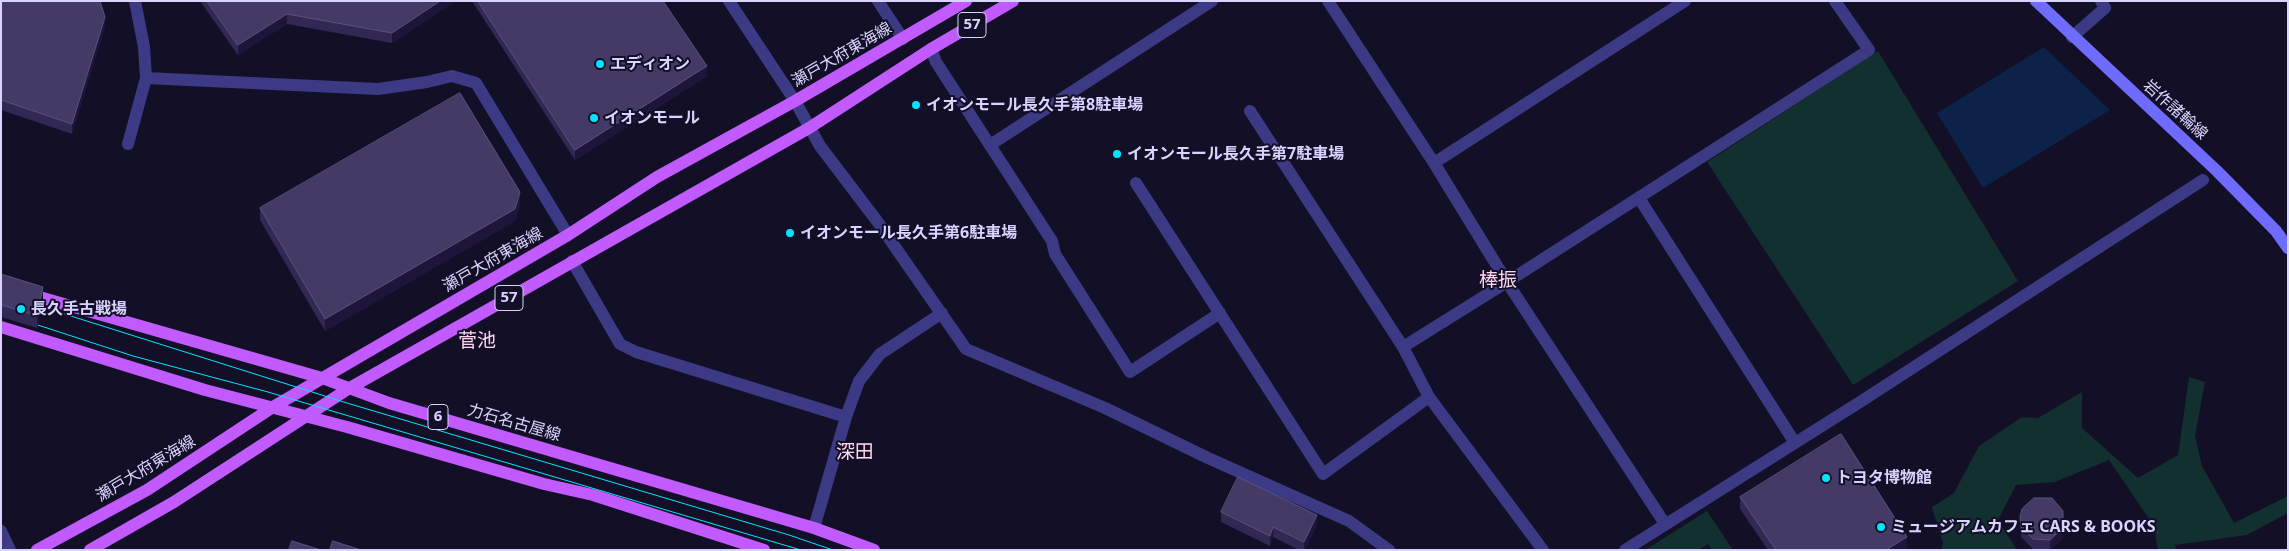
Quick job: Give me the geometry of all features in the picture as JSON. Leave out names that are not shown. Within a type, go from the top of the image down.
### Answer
[{"type":"main road","name":"瀬戸大府東海線","points":[[37,550],[147,490],[273,407],[568,235],[657,177],[795,101],[966,1]]},
{"type":"main road","name":"57","points":[[90,550],[174,502],[348,389],[809,128],[931,49],[1013,1]]},
{"type":"main road","name":"岩作諸輪線","points":[[2036,1],[2072,38],[2218,171],[2276,231],[2288,248]]},
{"type":"main road","name":"力石名古屋線","points":[[1,286],[322,378],[348,389],[814,528],[874,550]]},
{"type":"main road","name":"6","points":[[1,327],[205,390],[347,427],[544,484],[593,495],[764,550]]},
{"type":"street","points":[[128,144],[146,78],[144,48],[135,1]]},
{"type":"street","points":[[729,1],[795,101],[820,146],[877,222],[966,349],[1105,408],[1208,458],[1349,521],[1389,550]]},
{"type":"street","points":[[878,1],[902,39]]},
{"type":"street","points":[[990,146],[1212,1]]},
{"type":"street","points":[[1328,1],[1665,524]]},
{"type":"street","points":[[1434,163],[1685,1]]},
{"type":"street","points":[[1403,347],[1508,282],[1869,50],[1835,1]]},
{"type":"street","points":[[2072,38],[2104,8],[2101,1]]},
{"type":"street","points":[[931,49],[936,62],[1052,241],[1055,254],[1130,372],[1220,313]]},
{"type":"street","points":[[146,78],[378,89],[428,82],[452,76],[476,83],[568,235]]},
{"type":"street","points":[[1250,111],[1403,347],[1429,397],[1543,550]]},
{"type":"street","points":[[1625,550],[1795,443],[2203,180]]},
{"type":"street","points":[[1136,183],[1323,474],[1429,397]]},
{"type":"street","points":[[1639,198],[1795,443]]},
{"type":"street","points":[[572,262],[620,344],[636,352],[846,417]]},
{"type":"street","points":[[814,528],[846,417],[859,381],[880,354],[942,313]]},
{"type":"street","points":[[1,531],[10,550]]},
{"type":"green space","points":[[1878,51],[2018,281],[1853,385],[1707,162]]},
{"type":"green space","points":[[2189,377],[2205,382],[2195,436],[2202,466],[2234,523],[2288,496],[2288,513],[2247,535],[2175,545],[2176,550],[2158,550],[2154,526],[2109,460],[2055,482],[2016,485],[1998,520],[2017,550],[1942,550],[1943,543],[1932,507],[1954,493],[1979,446],[2022,417],[2038,418],[2082,392],[2082,428],[2138,478],[2178,455]]},
{"type":"green space","points":[[1707,511],[1733,550],[1712,550],[1708,544],[1698,550],[1645,550]]},
{"type":"water","points":[[2044,47],[2110,110],[1983,188],[1937,113]]},
{"type":"building","points":[[1,1],[100,1],[105,17],[72,124],[1,100]]},
{"type":"building","points":[[207,1],[440,1],[392,33],[287,14],[238,45]]},
{"type":"building","name":"イオンモール","points":[[478,1],[663,1],[707,66],[575,150]]},
{"type":"building","points":[[460,93],[520,192],[515,209],[325,319],[260,208]]},
{"type":"building","points":[[1,274],[43,287],[37,316],[1,305]]},
{"type":"building","name":"トヨタ博物館","points":[[1841,434],[1907,537],[1886,550],[1776,550],[1740,497]]},
{"type":"building","points":[[1238,477],[1317,515],[1304,542],[1273,527],[1270,536],[1221,512]]},
{"type":"building","points":[[2034,498],[2052,498],[2063,511],[2063,528],[2050,540],[2033,539],[2021,527],[2020,517],[2022,509]]},
{"type":"building","points":[[292,541],[321,550],[289,550]]},
{"type":"building","points":[[333,541],[361,550],[330,550]]},
{"type":"tram line","points":[[1,294],[347,403],[789,535],[833,550]]},
{"type":"tram line","points":[[1,313],[133,356],[268,392],[801,550]]},
{"type":"place","name":"エディオン","points":[[600,64]]},
{"type":"place","name":"イオンモール長久手第8駐車場","points":[[916,105]]},
{"type":"place","name":"イオンモール","points":[[594,118]]},
{"type":"place","name":"イオンモール長久手第7駐車場","points":[[1117,154]]},
{"type":"place","name":"イオンモール長久手第6駐車場","points":[[790,233]]},
{"type":"place","name":"長久手古戦場","points":[[21,309]]},
{"type":"place","name":"トヨタ博物館","points":[[1826,478]]},
{"type":"place","name":"ミュージアムカフェ CARS & BOOKS","points":[[1881,527]]},
{"type":"district","name":"棒振","points":[[1498,281]]},
{"type":"district","name":"菅池","points":[[477,342]]},
{"type":"district","name":"深田","points":[[855,453]]}]
